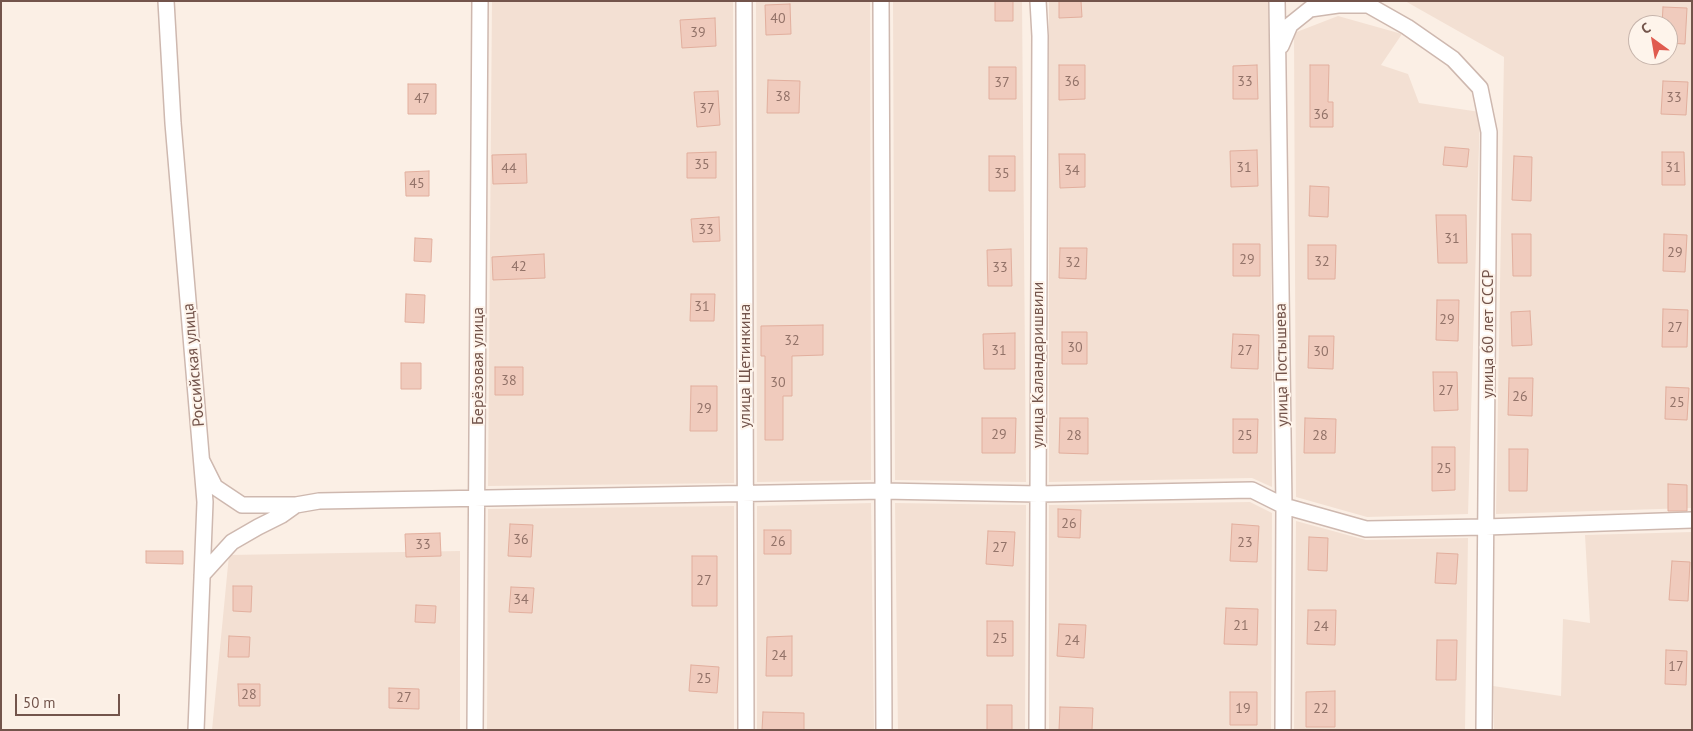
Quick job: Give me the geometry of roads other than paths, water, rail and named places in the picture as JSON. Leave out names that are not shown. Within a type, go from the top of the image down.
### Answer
[{"type":"street","name":"Российская улица","points":[[166,1],[173,123],[205,502],[196,730]]},
{"type":"street","name":"Берёзовая улица","points":[[475,730],[480,1]]},
{"type":"street","name":"улица Щетинкина","points":[[744,1],[746,730]]},
{"type":"street","points":[[881,1],[884,730]]},
{"type":"street","name":"улица Каландаришвили","points":[[1037,730],[1040,56],[1038,1]]},
{"type":"street","name":"улица Постышева","points":[[1278,1],[1284,506],[1283,730]]},
{"type":"street","points":[[1278,53],[1290,25],[1310,9],[1364,3]]},
{"type":"street","name":"улица 60 лет СССР","points":[[1364,3],[1406,27],[1453,59],[1480,88],[1489,132],[1484,730]]},
{"type":"street","points":[[202,461],[214,487],[242,505],[296,505],[319,501],[883,491],[1038,494],[1252,490],[1284,506],[1366,529],[1692,520]]},
{"type":"street","points":[[202,576],[232,542],[282,516],[296,505]]}]
